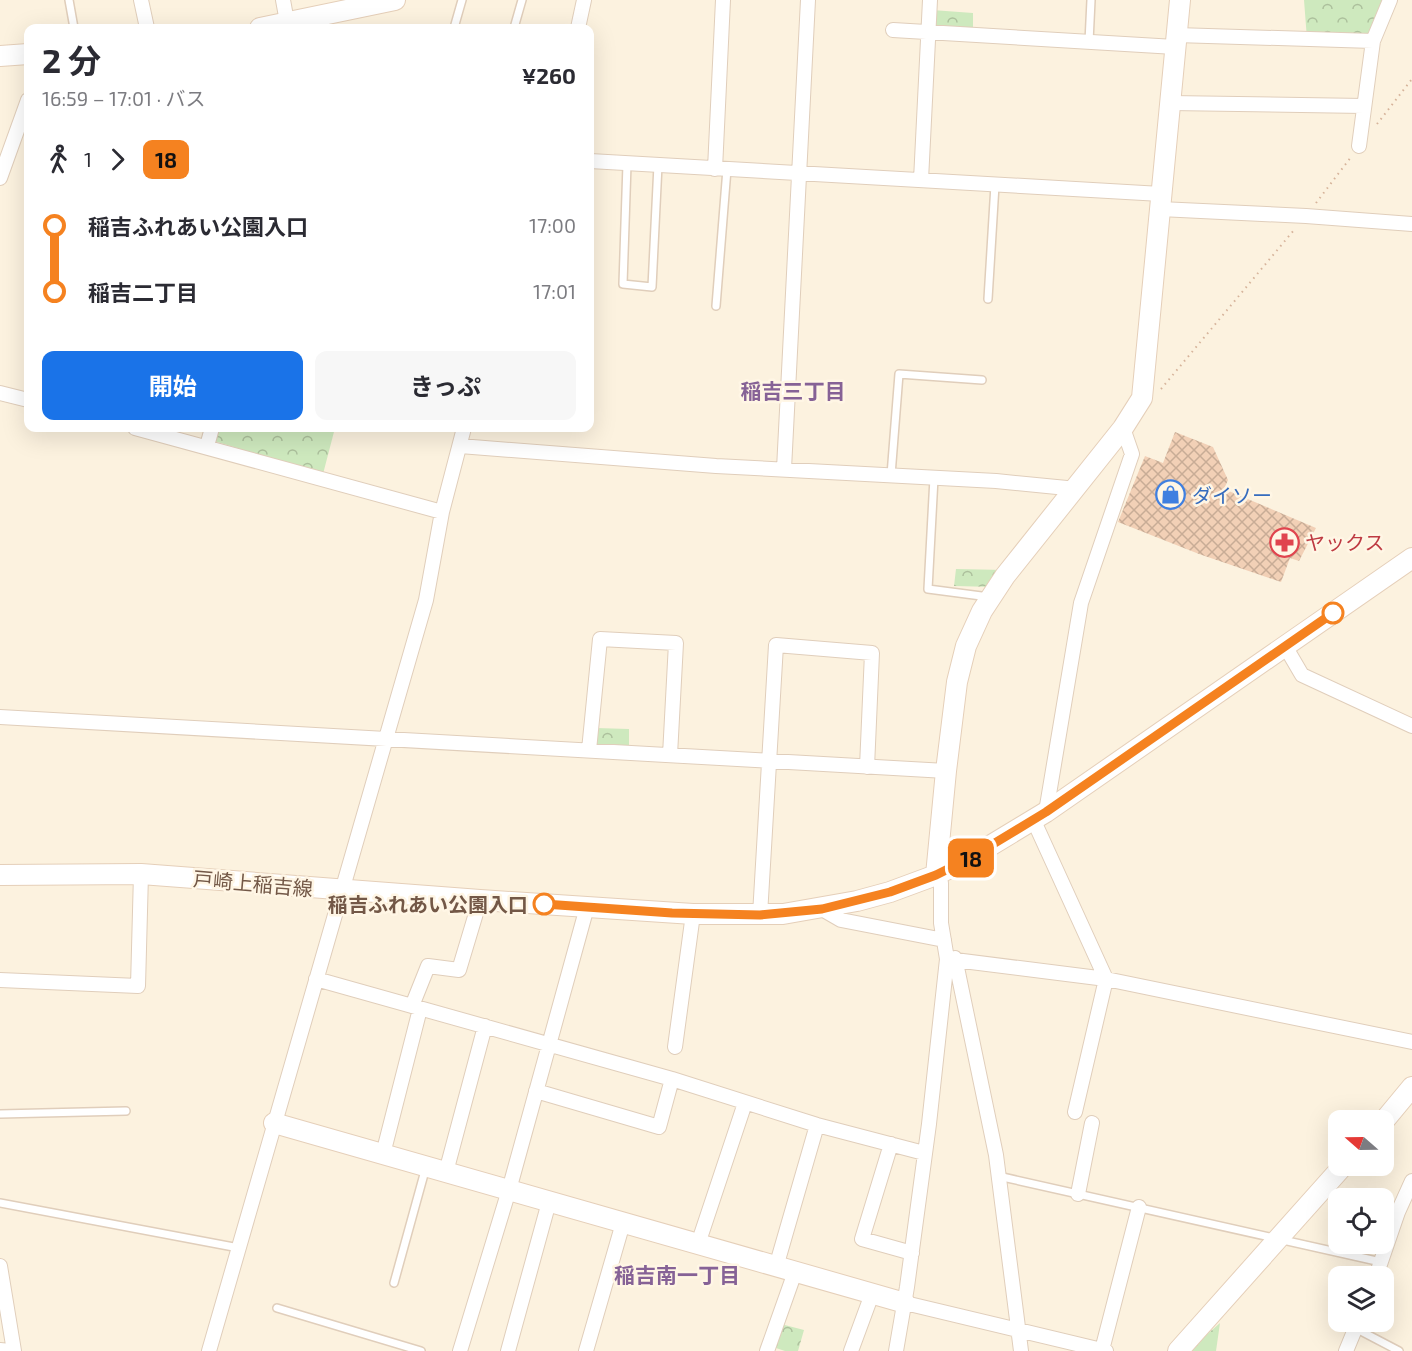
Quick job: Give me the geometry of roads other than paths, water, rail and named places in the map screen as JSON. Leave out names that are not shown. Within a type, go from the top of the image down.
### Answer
[{"type":"street","points":[[141,0],[146,24]]},
{"type":"street","points":[[283,0],[287,22]]},
{"type":"street","points":[[278,24],[323,21],[395,0]]},
{"type":"street","points":[[579,24],[584,0]]},
{"type":"street","points":[[721,169],[723,0]]},
{"type":"street","points":[[784,469],[808,0]]},
{"type":"street","points":[[921,180],[930,0]]},
{"type":"street","points":[[1021,1351],[998,1176],[951,958],[941,923],[941,883],[936,875],[946,771],[957,682],[966,646],[982,611],[1005,576],[1124,429],[1142,398],[1180,0]]},
{"type":"street","points":[[1359,146],[1372,41],[1390,0]]},
{"type":"street","points":[[893,30],[1089,42],[1372,41]]},
{"type":"street","points":[[1,54],[24,54]]},
{"type":"street","points":[[1170,102],[1364,106]]},
{"type":"street","points":[[0,178],[24,111]]},
{"type":"street","points":[[594,161],[995,185],[1306,216],[1412,224]]},
{"type":"street","points":[[0,393],[24,399]]},
{"type":"street","points":[[1075,1112],[1106,979],[1040,816],[1081,603],[1132,454],[1124,429]]},
{"type":"street","points":[[151,432],[442,512]]},
{"type":"street","points":[[207,446],[211,432]]},
{"type":"street","points":[[209,1351],[426,600],[442,512],[463,432]]},
{"type":"street","points":[[460,446],[1053,485],[1077,489]]},
{"type":"street","name":"戸崎上稲吉線","points":[[0,875],[141,874],[693,914],[760,915],[822,909],[890,892],[936,875],[970,858],[1040,816],[1412,558]]},
{"type":"street","points":[[589,750],[600,639],[676,643],[670,755]]},
{"type":"street","points":[[760,915],[776,645],[872,653],[867,767]]},
{"type":"street","points":[[1285,646],[1302,675],[1412,726]]},
{"type":"street","points":[[0,717],[385,741],[589,750],[946,771]]},
{"type":"street","points":[[0,980],[138,986],[141,874]]},
{"type":"street","points":[[383,1154],[416,1007],[428,966],[459,970],[480,900]]},
{"type":"street","points":[[460,1351],[509,1190],[587,907]]},
{"type":"street","points":[[822,909],[841,920],[944,940]]},
{"type":"street","points":[[675,1047],[693,914]]},
{"type":"street","points":[[951,958],[1106,979],[1412,1042]]},
{"type":"street","points":[[896,1351],[912,1253],[951,958]]},
{"type":"street","points":[[316,979],[672,1079],[817,1125],[924,1153]]},
{"type":"street","points":[[446,1172],[485,1026]]},
{"type":"street","points":[[536,1091],[659,1127],[672,1079]]},
{"type":"street","points":[[1393,1110],[1412,1087]]},
{"type":"street","points":[[698,1244],[745,1103]]},
{"type":"street","points":[[274,1123],[904,1304],[1104,1351],[1138,1208]]},
{"type":"street","points":[[1078,1194],[1092,1123]]},
{"type":"street","points":[[767,1351],[817,1125]]},
{"type":"street","points":[[891,1144],[862,1239],[912,1253]]},
{"type":"street","points":[[1178,1351],[1334,1176]]},
{"type":"street","points":[[1380,1266],[1398,1212],[1412,1180]]},
{"type":"street","points":[[508,1351],[549,1202]]},
{"type":"street","points":[[586,1351],[622,1223]]},
{"type":"street","points":[[0,1266],[12,1351],[0,1350]]},
{"type":"street","points":[[851,1351],[872,1294]]},
{"type":"street","points":[[1346,1351],[1353,1332]]},
{"type":"lane","points":[[69,0],[73,24]]},
{"type":"lane","points":[[455,24],[462,0]]},
{"type":"lane","points":[[515,24],[522,0]]},
{"type":"lane","points":[[1089,42],[1091,0]]},
{"type":"lane","points":[[627,164],[623,284],[652,287],[658,165]]},
{"type":"lane","points":[[716,306],[721,169]]},
{"type":"lane","points":[[988,299],[995,185]]},
{"type":"lane","points":[[891,475],[899,374],[982,380]]},
{"type":"lane","points":[[934,478],[928,589],[991,597]]},
{"type":"lane","points":[[0,1114],[126,1111]]},
{"type":"lane","points":[[394,1283],[426,1167]]},
{"type":"lane","points":[[998,1176],[1381,1262]]},
{"type":"lane","points":[[0,1203],[239,1248]]},
{"type":"lane","points":[[277,1308],[421,1351]]},
{"type":"lane","points":[[1368,1332],[1399,1351]]},
{"type":"place","name":"ダイソー","points":[[1171,495]]},
{"type":"place","name":"ヤックス","points":[[1284,542]]},
{"type":"place","name":"稲吉ふれあい公園入口","points":[[544,904]]},
{"type":"district","name":"稲吉三丁目","points":[[793,390]]},
{"type":"district","name":"稲吉南一丁目","points":[[677,1274]]}]
